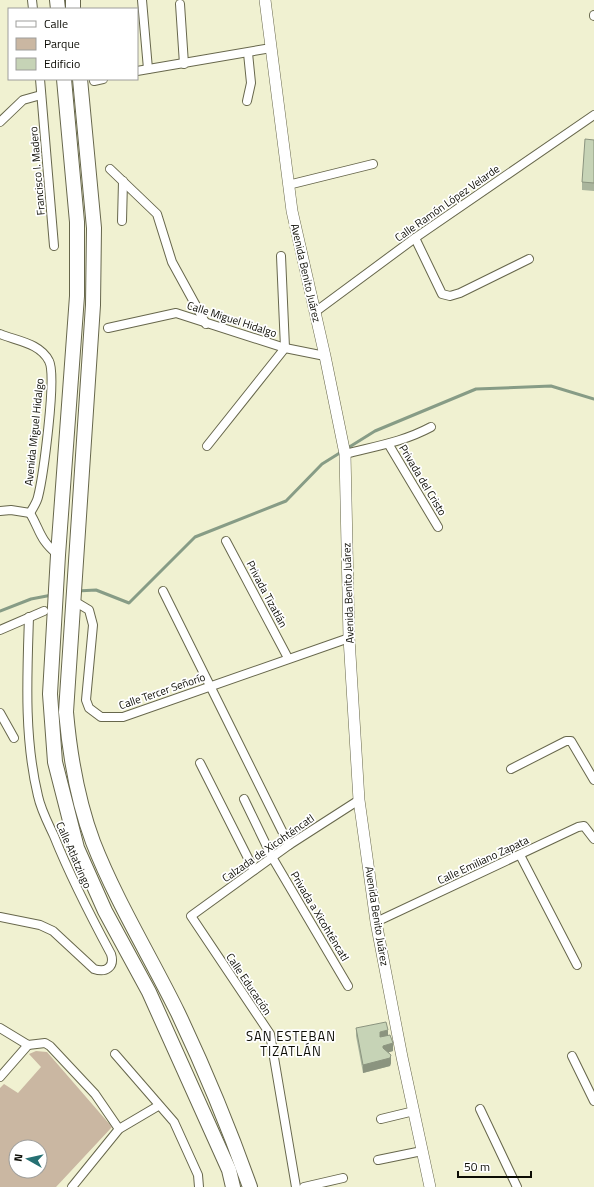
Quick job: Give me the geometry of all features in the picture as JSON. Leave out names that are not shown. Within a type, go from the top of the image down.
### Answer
[{"type":"highway","points":[[64,80],[77,222],[77,296],[58,555],[50,694],[55,762],[77,848],[105,911],[149,992],[229,1170],[234,1187]]},
{"type":"highway","points":[[87,80],[94,228],[93,305],[66,712],[70,758],[80,800],[94,842],[121,902],[178,1014],[230,1132],[250,1187]]},
{"type":"main road","name":"Avenida Benito Juárez","points":[[265,0],[292,211],[325,356],[345,454],[349,638],[359,800],[376,922],[430,1187]]},
{"type":"street","points":[[142,0],[148,69]]},
{"type":"street","points":[[180,4],[184,64]]},
{"type":"street","points":[[138,71],[271,48]]},
{"type":"street","points":[[247,102],[251,83],[248,53]]},
{"type":"street","name":"Francisco I. Madero","points":[[40,80],[54,246]]},
{"type":"street","points":[[0,122],[23,100],[41,95]]},
{"type":"street","name":"Calle Ramón López Velarde","points":[[315,312],[415,238],[594,115]]},
{"type":"street","points":[[288,184],[373,164]]},
{"type":"street","points":[[110,170],[157,214],[172,262],[206,324]]},
{"type":"street","points":[[122,221],[123,181]]},
{"type":"street","points":[[415,238],[442,294],[450,296],[460,293],[529,259]]},
{"type":"street","points":[[207,446],[285,348],[281,256]]},
{"type":"street","name":"Calle Miguel Hidalgo","points":[[108,328],[176,313],[206,324],[285,348],[325,356]]},
{"type":"street","name":"Avenida Miguel Hidalgo","points":[[0,334],[40,349],[50,362],[52,382],[46,449],[38,498],[30,513]]},
{"type":"street","name":"Privada del Cristo","points":[[345,454],[389,445],[412,437],[431,427]]},
{"type":"street","name":"Privada del Cristo","points":[[389,445],[438,527]]},
{"type":"street","points":[[0,511],[11,510],[30,513],[39,535],[47,546],[58,555]]},
{"type":"street","name":"Privada Tizatlán","points":[[226,541],[288,658]]},
{"type":"street","points":[[163,591],[289,845]]},
{"type":"street","name":"Calle Tercer Señorío","points":[[79,604],[89,610],[93,625],[86,700],[88,708],[94,714],[101,717],[123,717],[153,708],[209,686],[349,638]]},
{"type":"street","points":[[0,630],[44,611]]},
{"type":"street","name":"Calle Atlatzingo","points":[[0,917],[40,925],[53,931],[94,969],[101,971],[107,970],[111,965],[113,960],[111,954],[65,864],[38,797],[30,746],[26,696],[29,617]]},
{"type":"street","points":[[0,713],[14,738]]},
{"type":"street","points":[[511,769],[566,741],[572,741],[594,780]]},
{"type":"street","points":[[200,763],[254,870]]},
{"type":"street","name":"Privada a Xicohténcatl","points":[[244,798],[272,857],[348,986]]},
{"type":"street","name":"Calzada de Xicohténcatl","points":[[191,916],[289,845],[359,800]]},
{"type":"street","name":"Calle Emiliano Zapata","points":[[376,922],[578,827],[584,826],[594,839]]},
{"type":"street","points":[[520,855],[577,965]]},
{"type":"street","name":"Calle Educación","points":[[191,916],[270,1034],[296,1187]]},
{"type":"street","points":[[0,1028],[28,1045],[45,1043],[50,1046],[95,1094],[120,1129]]},
{"type":"street","points":[[0,1077],[28,1045]]},
{"type":"street","points":[[115,1054],[158,1106],[174,1122],[198,1175],[199,1187]]},
{"type":"street","points":[[572,1056],[594,1101]]},
{"type":"street","points":[[72,1187],[120,1129],[158,1106]]},
{"type":"street","points":[[480,1109],[517,1187]]},
{"type":"street","points":[[382,1119],[414,1111]]},
{"type":"street","points":[[378,1160],[422,1151]]},
{"type":"street","points":[[304,1187],[343,1178]]},
{"type":"green space","points":[[36,1051],[47,1052],[112,1127],[56,1187],[0,1187],[0,1088],[4,1084],[18,1093],[41,1067],[29,1054]]},
{"type":"building","points":[[585,139],[594,140],[594,183],[582,182]]},
{"type":"building","points":[[386,1022],[388,1030],[380,1032],[380,1037],[390,1035],[393,1043],[383,1046],[383,1048],[391,1055],[390,1058],[363,1065],[356,1028]]},
{"type":"waterway","points":[[77,591],[96,590],[129,603],[195,537],[286,501],[322,464],[375,431],[476,389],[551,386],[594,399]]},
{"type":"waterway","points":[[0,611],[31,599],[52,595]]},
{"type":"district","name":"SAN ESTEBAN TIZATLÁN","points":[[291,1044]]}]
